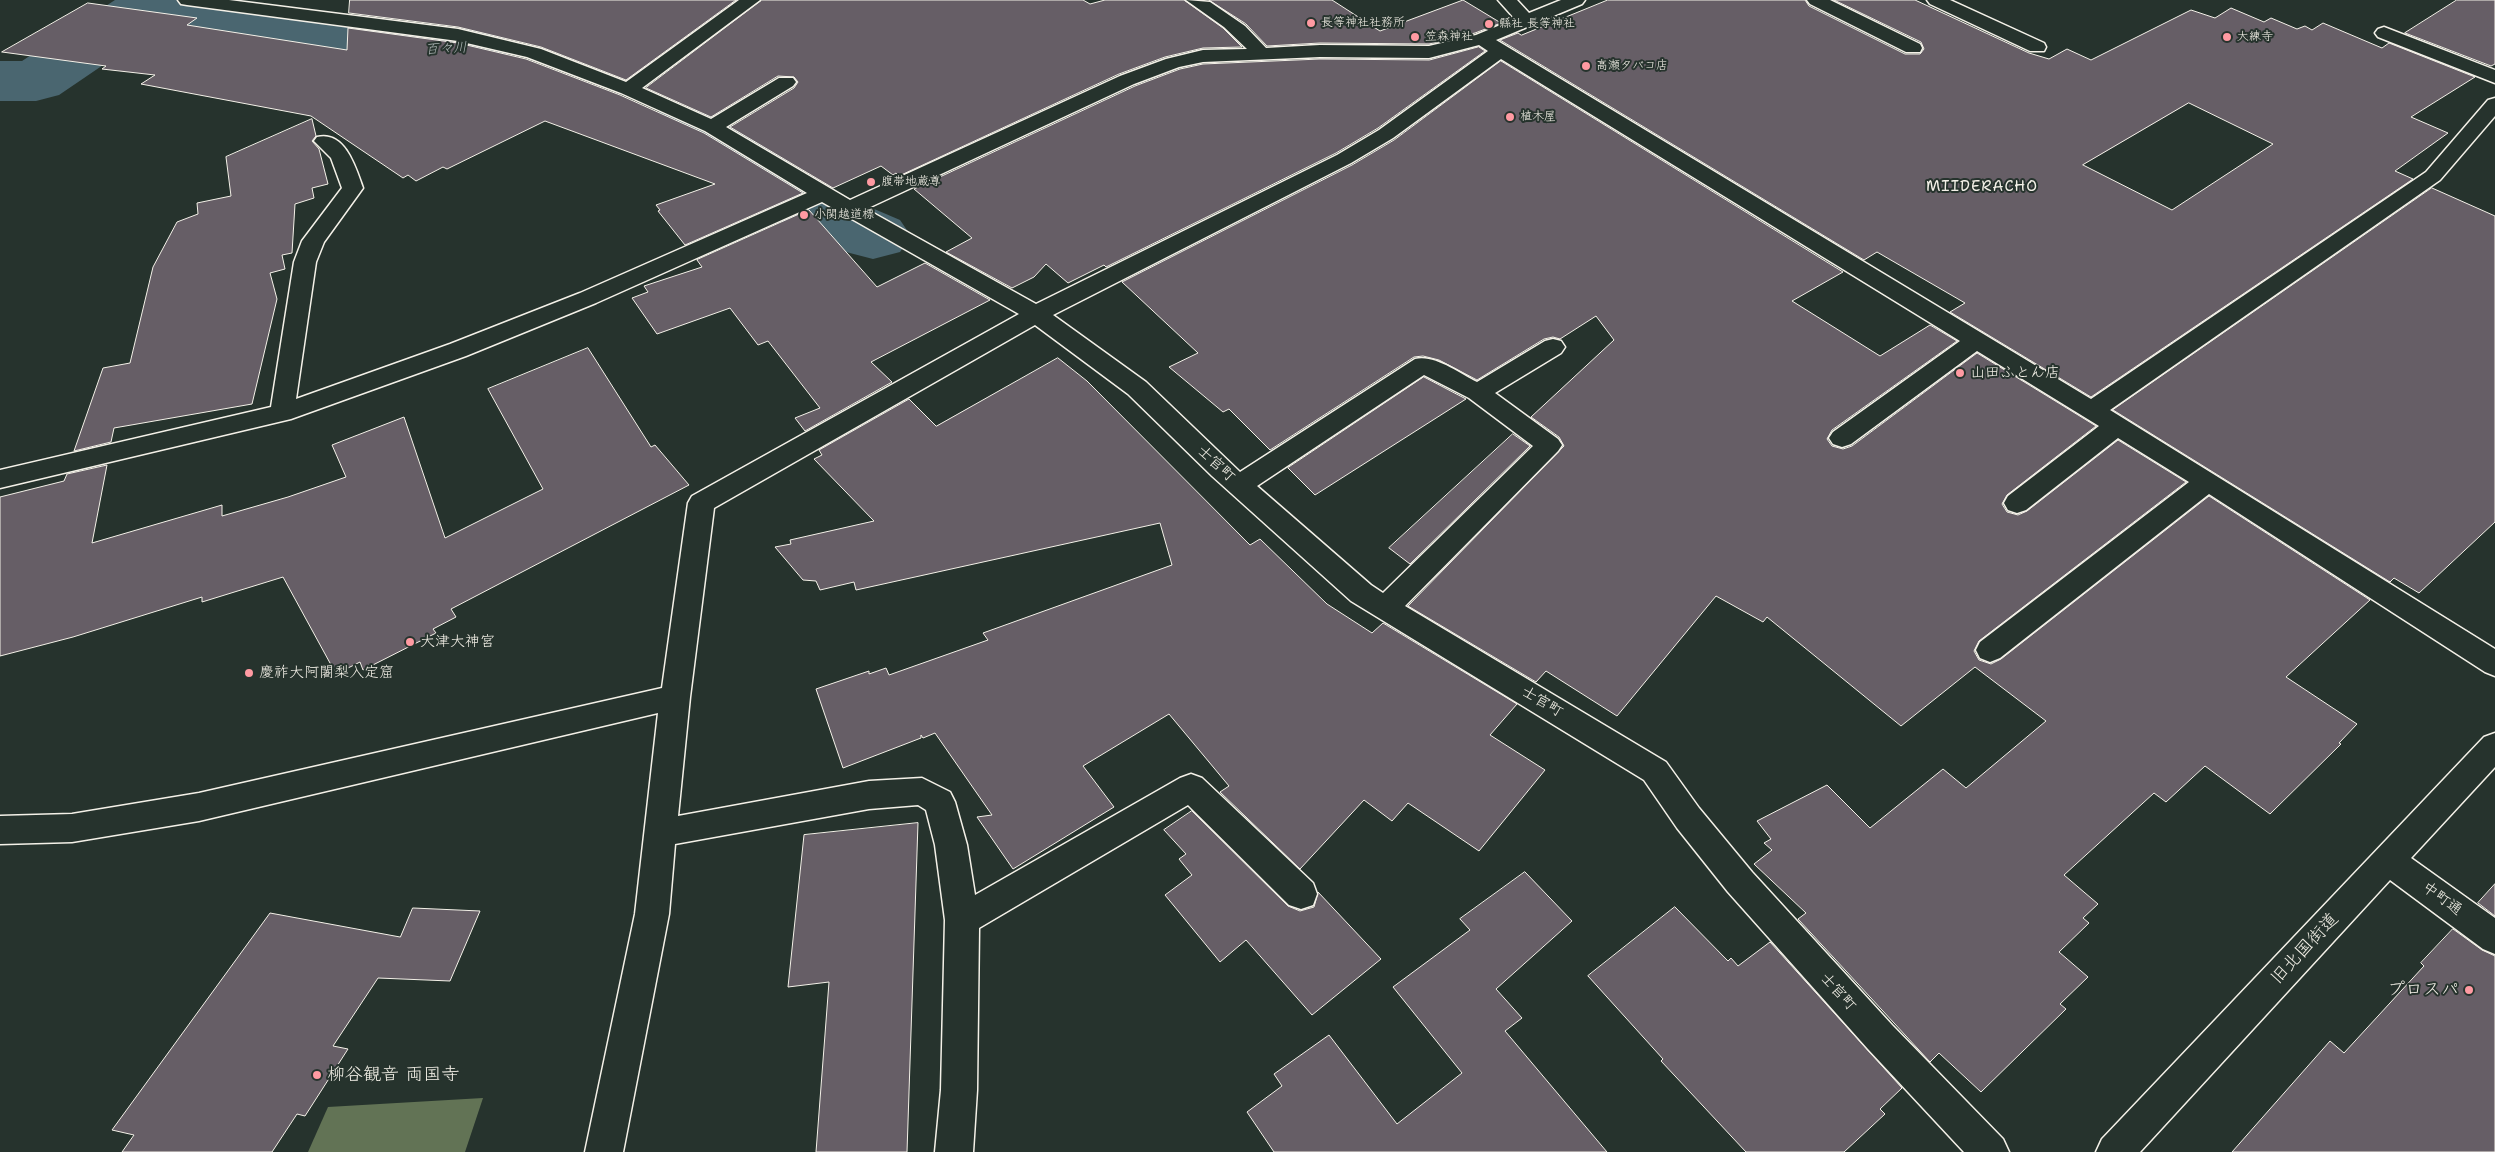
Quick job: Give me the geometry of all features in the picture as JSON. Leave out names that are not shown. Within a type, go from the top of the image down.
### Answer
[{"type":"street","name":"士官町","points":[[187,0],[458,35],[534,53],[628,89],[712,127],[809,201],[849,209],[1036,314],[1137,388],[1239,485],[1361,593],[1656,771],[1688,818],[1740,882],[1880,1037],[1990,1152]]},
{"type":"street","points":[[628,89],[751,0]]},
{"type":"street","points":[[1195,0],[1229,22],[1250,40],[1260,53]]},
{"type":"street","points":[[1507,0],[1527,20]]},
{"type":"street","points":[[604,1152],[652,914],[675,697],[701,503],[1036,314],[1344,159],[1386,134],[1492,45],[1527,20],[1576,0]]},
{"type":"street","points":[[1816,0],[1913,48]]},
{"type":"street","points":[[1936,0],[2038,47]]},
{"type":"street","points":[[2384,33],[2495,77]]},
{"type":"street","points":[[849,209],[1127,80],[1173,63],[1203,56],[1320,51],[1429,52],[1492,45],[2117,424],[2495,664]]},
{"type":"street","points":[[712,127],[786,82]]},
{"type":"street","points":[[2092,410],[2433,176],[2495,104]]},
{"type":"street","points":[[282,413],[306,262],[313,241],[353,188],[340,155],[324,141]]},
{"type":"street","points":[[0,479],[282,413],[466,347],[588,298],[809,201]]},
{"type":"street","points":[[1842,438],[1977,340]]},
{"type":"street","points":[[1478,392],[1553,347]]},
{"type":"street","points":[[1239,485],[1423,365],[1478,392],[1549,445],[1385,609]]},
{"type":"street","points":[[2017,504],[2117,424]]},
{"type":"street","points":[[1990,650],[2208,481]]},
{"type":"street","points":[[0,830],[72,828],[198,807],[675,697]]},
{"type":"street","name":"旧北国街道","points":[[2115,1152],[2495,746]]},
{"type":"street","points":[[962,920],[1191,787],[1300,894]]},
{"type":"street","points":[[660,833],[869,795],[922,791],[939,802],[951,845],[962,920],[958,1090],[954,1152]]},
{"type":"street","name":"中町通","points":[[2388,860],[2495,938]]},
{"type":"green space","points":[[483,1098],[465,1152],[308,1152],[328,1107]]},
{"type":"building","points":[[350,0],[736,0],[626,80],[541,47],[458,27],[349,13]]},
{"type":"building","points":[[762,0],[1083,0],[1090,4],[1105,0],[1184,0],[1223,28],[1242,47],[1203,48],[1165,57],[1119,74],[899,176],[896,173],[893,175],[881,166],[833,188],[730,127],[794,88],[798,82],[794,77],[778,76],[711,117],[646,88]]},
{"type":"building","points":[[1209,0],[1332,0],[1380,31],[1463,0],[1501,23],[1475,33],[1429,44],[1320,43],[1267,46],[1246,24]]},
{"type":"building","points":[[1608,0],[1805,0],[1809,6],[1905,54],[1920,54],[1924,49],[1921,42],[1834,0],[1915,0],[2029,53],[2049,59],[2067,49],[2091,60],[2191,10],[2215,18],[2231,8],[2264,22],[2271,18],[2297,29],[2305,26],[2312,30],[2323,23],[2382,48],[2389,43],[2475,77],[2411,117],[2448,133],[2395,171],[2413,179],[2091,397],[1950,312],[1965,303],[1877,252],[1864,260],[1500,40],[1518,33],[1521,35]],"holes":[[[2189,103],[2273,144],[2172,210],[2083,165]]]},
{"type":"building","points":[[2457,0],[2495,0],[2495,64],[2491,66],[2405,33]]},
{"type":"building","points":[[88,3],[197,18],[187,25],[347,50],[348,28],[458,43],[526,59],[620,95],[704,133],[803,193],[685,245],[658,211],[660,210],[656,205],[715,184],[545,121],[447,169],[443,167],[416,181],[408,175],[403,178],[311,116],[141,84],[155,75],[102,69],[106,66],[2,52]]},
{"type":"building","points":[[1479,47],[1485,51],[1378,128],[1336,153],[1106,267],[1104,265],[1068,283],[1046,264],[1034,277],[1012,288],[946,252],[972,238],[914,189],[1135,86],[1180,69],[1203,64],[1320,59],[1429,60]]},
{"type":"building","points":[[1501,61],[1843,272],[1792,301],[1880,356],[1930,325],[1957,341],[1832,430],[1827,439],[1832,446],[1843,449],[1852,446],[1977,353],[2096,426],[2007,495],[2002,504],[2007,512],[2018,515],[2027,511],[2118,440],[2186,482],[1979,641],[1974,651],[1979,660],[1991,664],[2001,659],[2209,496],[2370,600],[2286,677],[2357,724],[2339,743],[2341,744],[2270,814],[2205,766],[2166,802],[2154,793],[2064,875],[2098,904],[2083,918],[2089,923],[2059,952],[2088,977],[2060,1004],[2066,1009],[1981,1092],[1939,1053],[1930,1062],[1798,919],[1806,913],[1754,864],[1772,850],[1764,843],[1771,839],[1757,821],[1827,785],[1870,828],[1943,769],[1966,788],[2046,721],[1975,667],[1901,726],[1767,617],[1763,622],[1716,596],[1617,716],[1546,671],[1536,682],[1408,606],[1564,446],[1559,437],[1531,417],[1614,340],[1596,316],[1560,339],[1553,337],[1544,339],[1477,380],[1439,360],[1423,356],[1414,357],[1270,450],[1229,409],[1223,412],[1169,367],[1198,353],[1122,282],[1352,165],[1394,140]]},
{"type":"building","points":[[312,119],[316,136],[312,141],[319,149],[328,184],[312,188],[314,198],[295,204],[292,253],[282,255],[285,269],[270,273],[277,299],[252,404],[114,428],[111,442],[74,451],[103,368],[130,363],[153,267],[177,222],[198,214],[197,203],[231,196],[226,157]]},
{"type":"building","points":[[2432,188],[2495,216],[2495,522],[2419,593],[2394,578],[2390,582],[2113,410]]},
{"type":"building","points":[[809,210],[877,287],[925,263],[990,300],[871,362],[892,382],[805,431],[795,418],[820,408],[768,341],[758,345],[730,308],[657,334],[632,298],[648,292],[644,286],[702,267],[697,260]]},
{"type":"building","points":[[588,348],[651,447],[655,445],[689,485],[451,609],[456,617],[433,629],[436,633],[363,670],[360,662],[336,674],[283,577],[202,602],[202,597],[73,637],[0,656],[0,497],[64,481],[67,474],[107,465],[92,543],[222,505],[222,516],[288,497],[346,477],[332,445],[404,417],[445,538],[543,489],[488,389]]},
{"type":"building","points":[[1058,358],[1087,381],[1250,545],[1260,539],[1327,604],[1372,633],[1383,623],[1517,704],[1490,735],[1545,770],[1479,851],[1408,803],[1392,821],[1364,800],[1300,869],[1220,792],[1229,786],[1169,714],[1083,766],[1114,807],[1013,869],[977,817],[992,815],[935,733],[923,738],[921,735],[921,738],[843,768],[816,689],[869,671],[869,674],[886,668],[889,675],[988,640],[983,633],[1172,565],[1160,523],[856,590],[854,582],[820,590],[816,581],[803,580],[775,547],[791,544],[790,540],[874,521],[814,459],[822,455],[819,450],[909,399],[936,426]]},
{"type":"building","points":[[1424,377],[1466,399],[1315,495],[1288,468]]},
{"type":"building","points":[[1513,434],[1530,446],[1410,564],[1389,548]]},
{"type":"building","points":[[1192,811],[1288,906],[1300,911],[1314,907],[1318,892],[1381,959],[1312,1015],[1246,940],[1220,962],[1165,895],[1192,875],[1179,859],[1186,854],[1164,830]]},
{"type":"building","points":[[918,823],[907,1152],[816,1152],[829,982],[788,987],[804,835]]},
{"type":"building","points":[[1525,872],[1572,921],[1496,989],[1522,1018],[1505,1031],[1607,1152],[1274,1152],[1247,1112],[1282,1086],[1274,1074],[1329,1035],[1397,1124],[1462,1073],[1393,987],[1470,930],[1460,919]]},
{"type":"building","points":[[2495,884],[2495,916],[2478,903]]},
{"type":"building","points":[[1675,907],[1728,961],[1731,958],[1738,966],[1770,942],[1902,1088],[1880,1109],[1885,1114],[1844,1152],[1746,1152],[1661,1061],[1663,1059],[1588,976]]},
{"type":"building","points":[[413,908],[480,911],[450,981],[378,978],[333,1046],[348,1049],[305,1116],[297,1114],[272,1152],[122,1152],[134,1135],[112,1130],[270,913],[400,937]]},
{"type":"building","points":[[2453,929],[2482,950],[2495,956],[2495,1152],[2232,1152],[2330,1041],[2344,1053],[2424,966],[2421,963]]},
{"type":"waterway","name":"百々川","points":[[0,81],[36,81],[148,6],[409,51],[471,47],[479,49]]},
{"type":"waterway","name":"百々川","points":[[683,127],[748,164],[778,189],[820,213],[873,236]]},
{"type":"place","name":"長等神社社務所","points":[[1311,23]]},
{"type":"place","name":"縣社 長等神社","points":[[1489,24]]},
{"type":"place","name":"笠森神社","points":[[1415,37]]},
{"type":"place","name":"大練寺","points":[[2227,37]]},
{"type":"place","name":"高瀬タバコ店","points":[[1586,66]]},
{"type":"place","name":"植木屋","points":[[1510,117]]},
{"type":"place","name":"腹帯地蔵尊","points":[[871,182]]},
{"type":"place","name":"小関越道標","points":[[804,215]]},
{"type":"place","name":"山田ふとん店","points":[[1960,373]]},
{"type":"place","name":"大津大神宮","points":[[410,642]]},
{"type":"place","name":"慶祚大阿闍梨入定窟","points":[[249,673]]},
{"type":"place","name":"プロスパ","points":[[2469,990]]},
{"type":"place","name":"柳谷観音 両国寺","points":[[317,1075]]},
{"type":"district","name":"MIIDERACHO","points":[[1982,187]]}]
